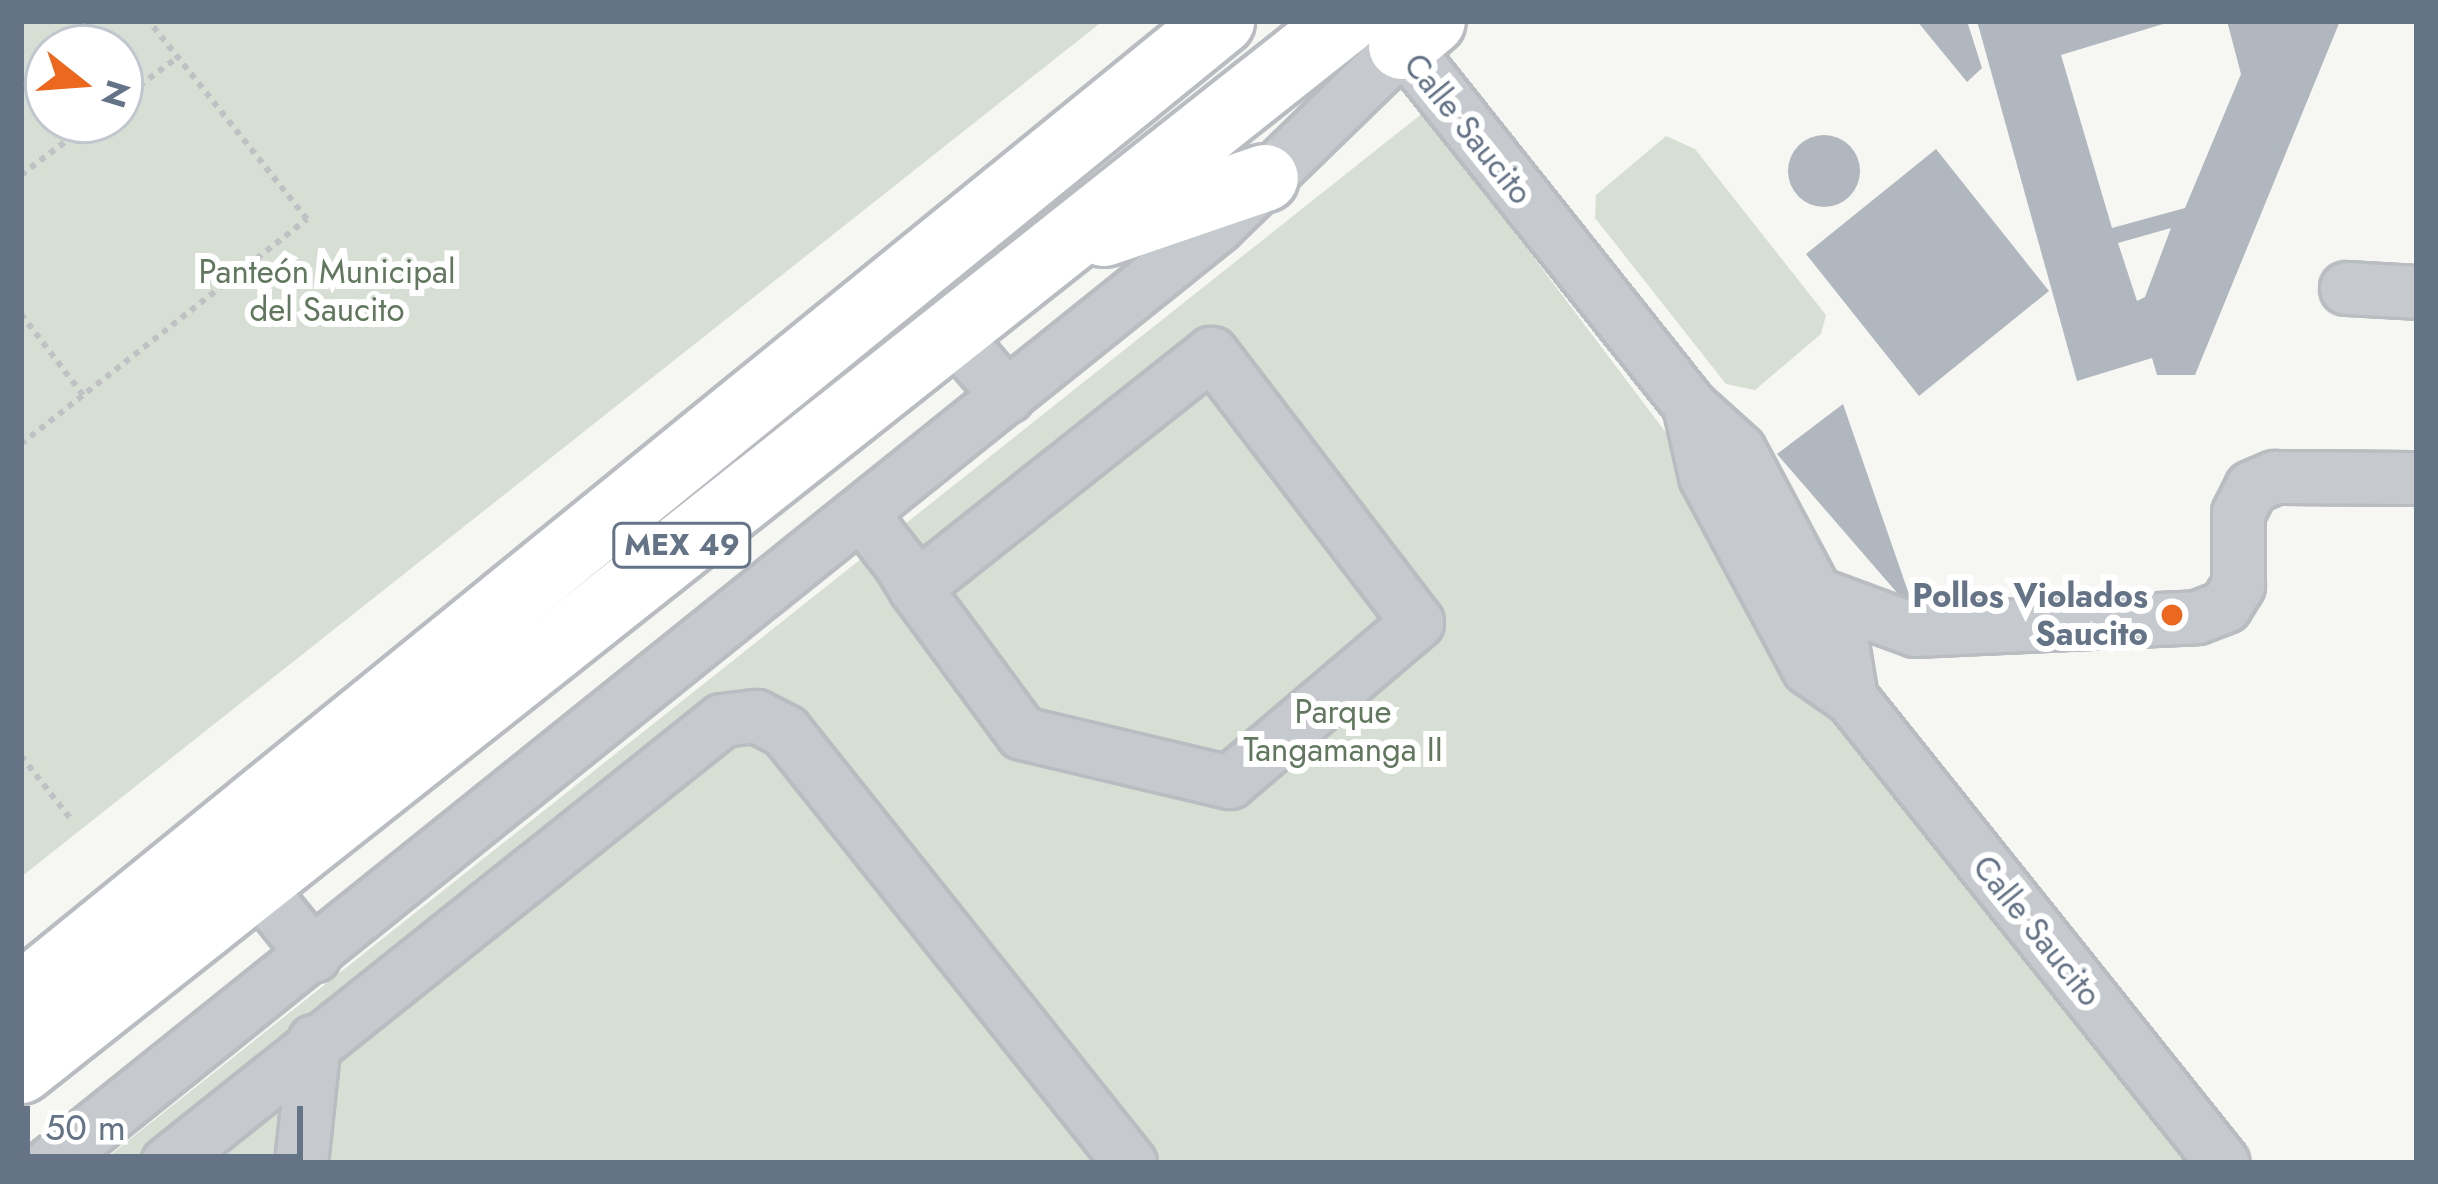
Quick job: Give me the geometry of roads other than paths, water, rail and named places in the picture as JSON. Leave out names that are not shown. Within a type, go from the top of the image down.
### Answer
[{"type":"main road","name":"MEX 49","points":[[21,998],[1221,21]]},
{"type":"main road","points":[[1091,124],[1171,84],[1254,21]]},
{"type":"main road","name":"MEX 49","points":[[21,1070],[951,331],[1061,248],[1391,27]]},
{"type":"main road","points":[[1061,248],[1265,178]]},
{"type":"street","points":[[50,1163],[864,518],[1265,178],[1391,27]]},
{"type":"street","name":"Calle Saucito","points":[[1391,27],[1689,405],[1739,451],[1842,644],[1851,698]]},
{"type":"street","points":[[2346,288],[2417,292]]},
{"type":"street","points":[[951,331],[1007,396]]},
{"type":"street","points":[[864,518],[915,588],[1022,734],[1228,782],[1417,622],[1211,353],[915,588]]},
{"type":"street","name":"Calle Saucito","points":[[1689,405],[1705,476],[1808,668],[1851,698],[2223,1163]]},
{"type":"street","points":[[1751,558],[1817,597],[1915,630],[2197,617],[2225,606],[2238,585],[2238,513],[2251,487],[2275,477],[2417,478]]},
{"type":"street","points":[[167,1163],[428,946],[722,720],[756,716],[785,731],[1130,1163]]},
{"type":"street","points":[[256,884],[314,956]]},
{"type":"street","points":[[388,897],[428,946]]},
{"type":"street","points":[[301,1163],[314,1041]]},
{"type":"place","name":"Pollos Violados Saucito","points":[[2172,615]]},
{"type":"park label","name":"Panteón Municipal del Saucito","points":[[327,291]]},
{"type":"park label","name":"Parque Tangamanga II","points":[[1343,731]]}]
